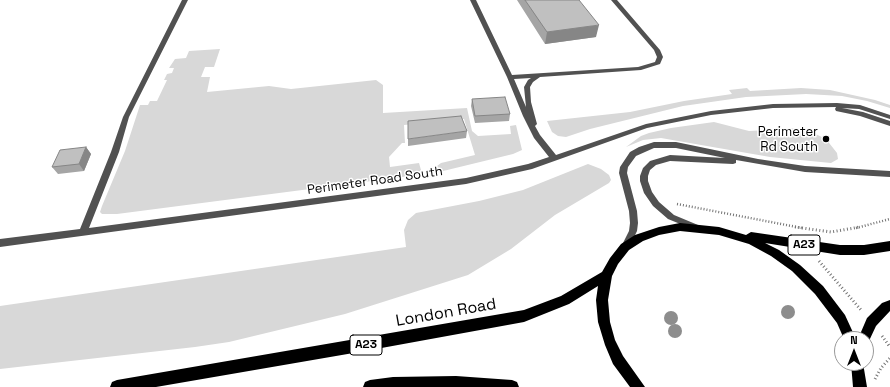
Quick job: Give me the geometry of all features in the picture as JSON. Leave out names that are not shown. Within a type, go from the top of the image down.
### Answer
[{"type":"main road","points":[[638,387],[618,360],[609,341],[604,322],[602,300],[606,276],[614,261],[626,247],[638,238],[659,231],[680,228],[699,228],[739,236],[762,246],[796,268],[825,298],[841,320],[846,331]]},
{"type":"main road","name":"A23","points":[[719,231],[806,245],[850,250],[890,246]]},
{"type":"main road","name":"London Road","points":[[118,387],[524,316],[565,300],[606,276]]},
{"type":"main road","points":[[867,331],[871,322],[890,305]]},
{"type":"main road","points":[[859,371],[860,387]]},
{"type":"main road","points":[[370,387],[393,384],[456,383],[512,387]]},
{"type":"street","points":[[83,232],[115,152],[127,114],[165,42],[185,0]]},
{"type":"street","points":[[473,0],[510,77],[525,114],[535,132],[554,158]]},
{"type":"street","points":[[510,77],[639,69],[650,67],[658,63],[660,57],[657,50],[614,0]]},
{"type":"street","points":[[535,132],[528,102],[527,86],[533,79],[546,75]]},
{"type":"street","name":"Perimeter Road South","points":[[0,243],[466,181],[521,169],[654,124],[745,108],[788,105],[843,105],[860,107],[890,116]]},
{"type":"street","name":"Perimeter Road South","points":[[745,108],[836,108],[861,114],[890,124]]},
{"type":"street","points":[[626,247],[633,231],[634,223],[633,211],[623,173],[624,167],[633,154],[654,145],[676,145],[758,162],[820,170],[890,174]]},
{"type":"street","points":[[699,228],[681,222],[663,211],[656,204],[648,193],[644,181],[647,168],[653,163],[670,158],[758,162]]},
{"type":"path","points":[[672,202],[683,206],[823,231],[840,232],[890,219]]},
{"type":"path","points":[[794,227],[806,245],[871,322],[890,347]]},
{"type":"path","points":[[875,382],[881,368],[890,358]]},
{"type":"shaded area","points":[[220,49],[214,67],[205,67],[201,77],[210,77],[207,92],[269,86],[291,89],[376,80],[383,85],[383,113],[467,108],[472,131],[478,136],[511,134],[510,126],[516,125],[522,150],[513,154],[439,172],[437,166],[441,163],[475,155],[464,119],[404,125],[405,143],[402,143],[389,157],[390,167],[419,163],[421,170],[418,175],[117,214],[102,214],[100,212],[102,206],[125,151],[140,105],[148,105],[150,101],[157,101],[167,80],[164,80],[167,74],[172,73],[174,68],[169,68],[175,59],[186,58],[189,51]]},
{"type":"shaded area","points":[[747,88],[750,91],[801,88],[830,90],[875,100],[890,105],[890,108],[867,101],[842,96],[806,94],[746,97],[683,106],[590,129],[566,137],[558,136],[552,132],[547,121],[630,112],[684,101],[732,94],[729,90]]},
{"type":"shaded area","points":[[714,122],[749,131],[803,128],[826,139],[837,153],[838,159],[831,163],[770,157],[661,138],[643,140],[626,147],[641,136],[649,133],[671,128]]},
{"type":"shaded area","points":[[588,164],[601,169],[609,175],[611,180],[609,183],[555,215],[511,249],[468,275],[345,314],[229,342],[0,369],[0,306],[406,247],[404,230],[408,220],[416,213],[479,201],[523,190]]},
{"type":"building","points":[[525,0],[579,0],[599,25],[547,32]]},
{"type":"building","points":[[505,97],[510,114],[475,116],[472,99]]},
{"type":"building","points":[[461,116],[467,131],[408,139],[408,121]]},
{"type":"building","points":[[86,147],[79,164],[52,167],[60,150]]},
{"type":"place","name":"Perimeter Rd South","points":[[826,139]]}]
